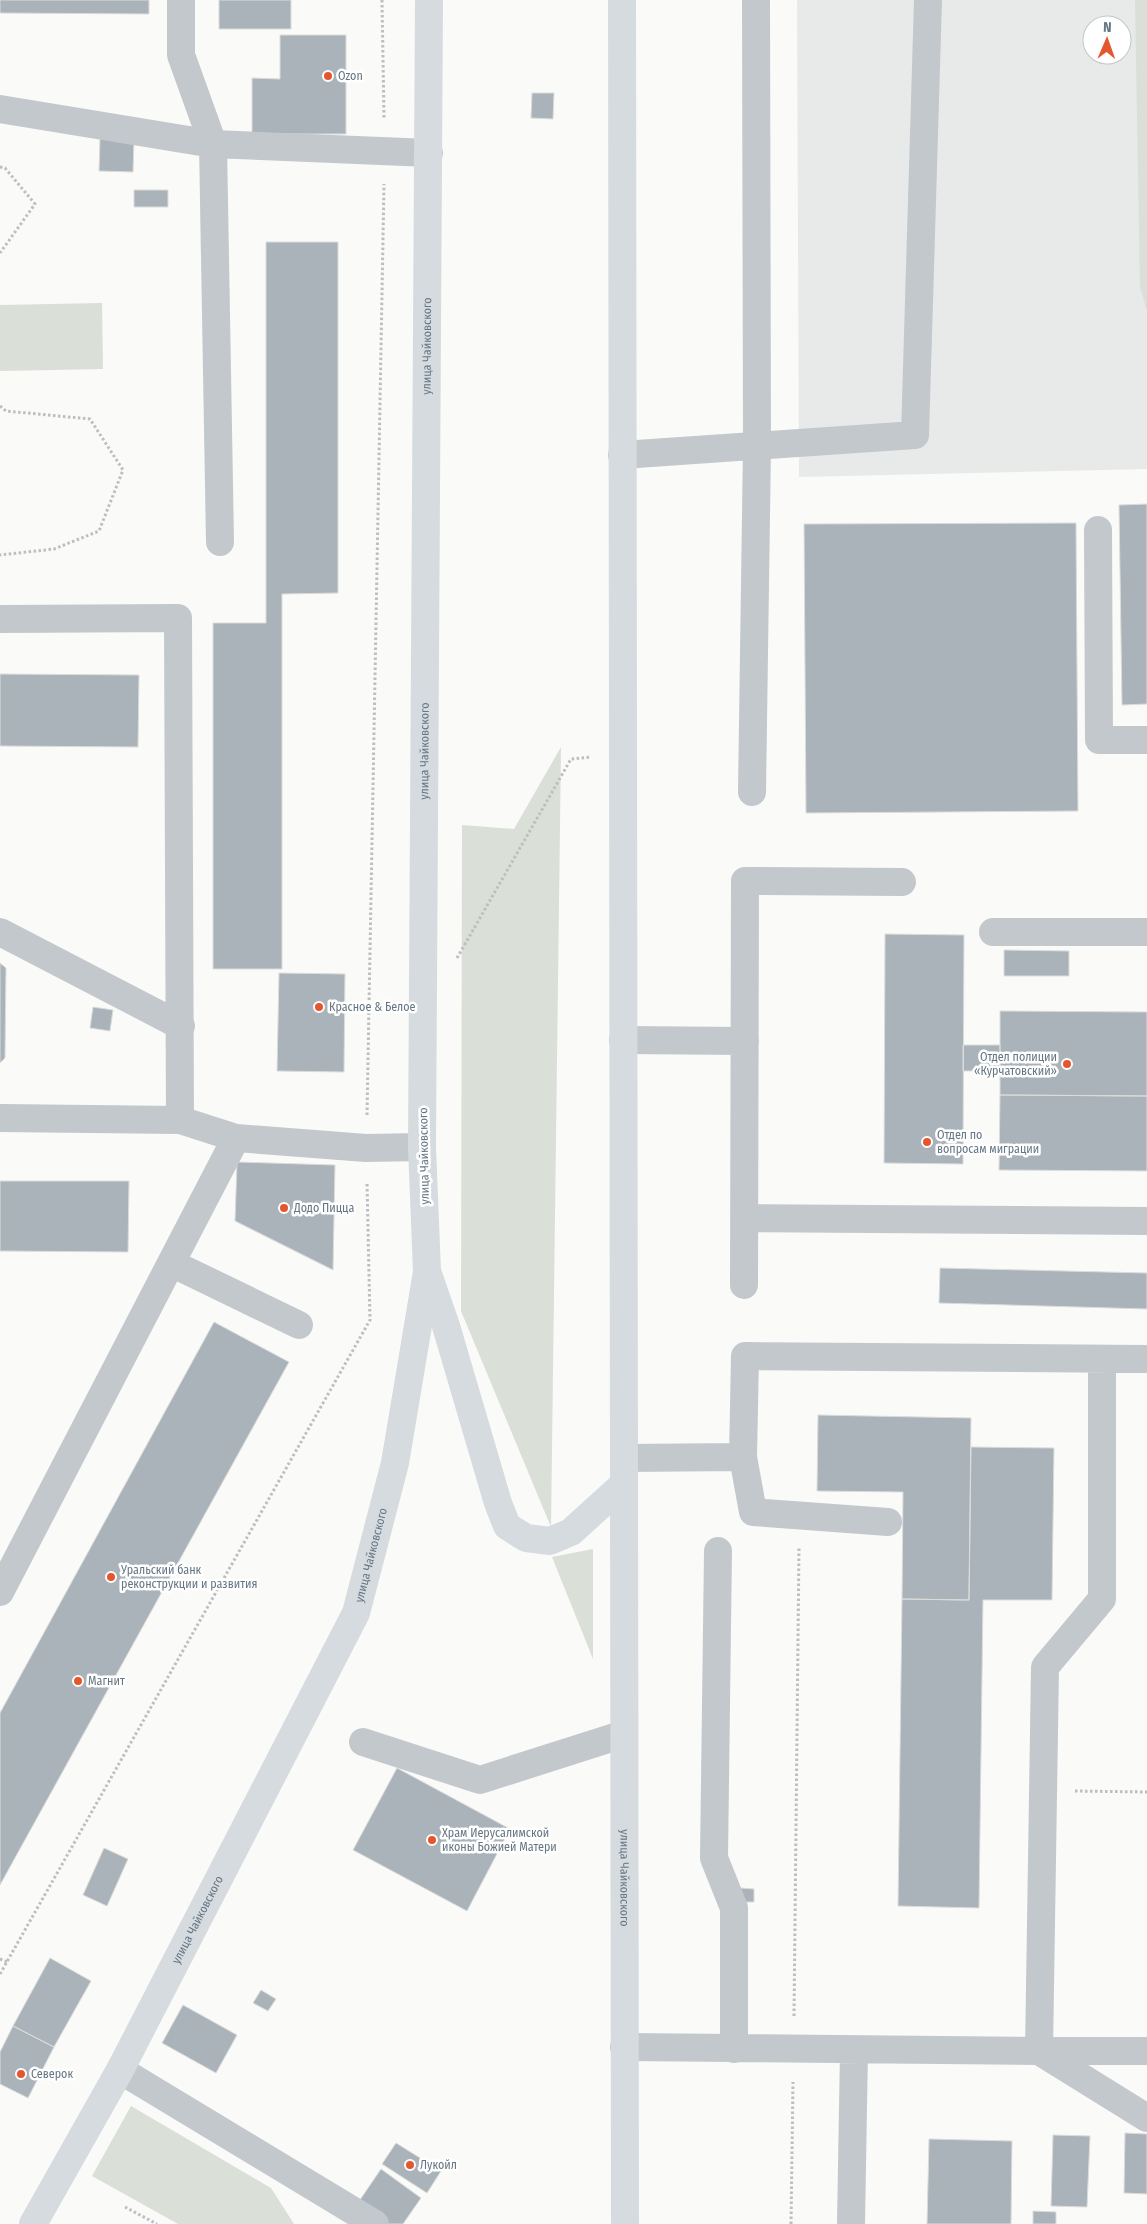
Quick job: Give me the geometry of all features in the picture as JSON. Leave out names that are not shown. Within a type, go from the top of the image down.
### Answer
[{"type":"main road","name":"улица Чайковского","points":[[33,2224],[120,2070],[356,1613],[395,1463],[427,1272],[422,1147],[429,0]]},
{"type":"main road","name":"улица Чайковского","points":[[622,0],[621,753],[625,2224]]},
{"type":"main road","points":[[427,1272],[446,1326],[498,1503],[507,1526],[526,1538],[550,1541],[571,1532],[624,1471]]},
{"type":"lane","points":[[181,0],[181,56],[213,144],[220,542]]},
{"type":"lane","points":[[752,792],[757,446],[756,0]]},
{"type":"lane","points":[[622,455],[915,435],[928,0]]},
{"type":"lane","points":[[0,110],[213,144],[429,153]]},
{"type":"lane","points":[[1098,530],[1099,740],[1147,740]]},
{"type":"lane","points":[[0,619],[178,618],[180,1120]]},
{"type":"lane","points":[[744,1285],[745,881],[902,882]]},
{"type":"lane","points":[[0,932],[181,1026]]},
{"type":"lane","points":[[993,932],[1147,932]]},
{"type":"lane","points":[[623,1040],[745,1041]]},
{"type":"lane","points":[[0,1118],[180,1120],[236,1138],[366,1148],[422,1147]]},
{"type":"lane","points":[[0,1592],[236,1138]]},
{"type":"lane","points":[[744,1218],[1147,1221]]},
{"type":"lane","points":[[171,1263],[298,1325]]},
{"type":"lane","points":[[888,1522],[752,1512],[744,1457],[745,1356],[1147,1359]]},
{"type":"lane","points":[[1039,2051],[1045,1667],[1102,1599],[1102,1359]]},
{"type":"lane","points":[[624,1471],[744,1457]]},
{"type":"lane","points":[[718,1551],[714,1858],[734,1908],[734,2049]]},
{"type":"lane","points":[[362,1742],[480,1780],[624,1734]]},
{"type":"lane","points":[[624,2047],[793,2050],[1147,2051]]},
{"type":"lane","points":[[851,2224],[854,2050]]},
{"type":"lane","points":[[1039,2051],[1147,2118]]},
{"type":"lane","points":[[120,2070],[375,2224]]},
{"type":"path","points":[[0,1974],[370,1320],[366,1148],[385,152],[382,0]]},
{"type":"path","points":[[0,167],[5,168],[35,204],[0,253]]},
{"type":"path","points":[[0,406],[6,411],[90,419],[123,470],[99,531],[54,549],[0,555]]},
{"type":"path","points":[[453,965],[570,760],[621,753]]},
{"type":"path","points":[[791,2224],[800,1515]]},
{"type":"path","points":[[1043,1790],[1147,1792]]},
{"type":"path","points":[[0,1959],[7,1962]]},
{"type":"path","points":[[125,2207],[157,2224]]},
{"type":"shaded area","points":[[797,0],[1147,0],[1147,469],[799,477]]},
{"type":"shaded area","points":[[1135,0],[1147,0],[1147,311],[1140,287]]},
{"type":"shaded area","points":[[102,303],[103,369],[0,371],[0,305]]},
{"type":"shaded area","points":[[561,747],[551,1527],[461,1311],[462,825],[514,829]]},
{"type":"shaded area","points":[[593,1549],[593,1659],[552,1557]]},
{"type":"shaded area","points":[[131,2106],[271,2188],[294,2224],[178,2224],[92,2176]]},
{"type":"building","points":[[0,0],[149,0],[149,14],[0,13]]},
{"type":"building","points":[[219,0],[291,0],[291,29],[219,29]]},
{"type":"building","points":[[280,35],[346,35],[346,134],[252,134],[252,78],[280,79]]},
{"type":"building","points":[[532,93],[554,93],[553,119],[531,118]]},
{"type":"building","points":[[100,138],[134,139],[133,172],[99,171]]},
{"type":"building","points":[[134,190],[168,190],[168,207],[134,207]]},
{"type":"building","points":[[266,242],[338,242],[338,593],[282,594],[282,969],[213,969],[213,623],[266,623]]},
{"type":"building","points":[[1147,504],[1147,704],[1122,705],[1119,505]]},
{"type":"building","points":[[1076,523],[1078,811],[806,813],[804,524]]},
{"type":"building","points":[[0,674],[139,675],[138,747],[0,746]]},
{"type":"building","points":[[885,934],[964,935],[963,1164],[884,1163]]},
{"type":"building","points":[[1004,950],[1069,951],[1069,976],[1004,976]]},
{"type":"building","points":[[0,963],[6,968],[5,1058],[0,1063]]},
{"type":"building","points":[[279,973],[345,974],[344,1072],[277,1071]]},
{"type":"building","points":[[93,1007],[113,1010],[110,1031],[90,1028]]},
{"type":"building","points":[[1000,1011],[1147,1012],[1147,1096],[1000,1095]]},
{"type":"building","points":[[963,1045],[1000,1045],[1000,1071],[963,1071]]},
{"type":"building","points":[[1000,1095],[1147,1096],[1147,1171],[999,1170]]},
{"type":"building","points":[[237,1162],[335,1165],[333,1270],[235,1221]]},
{"type":"building","points":[[0,1181],[129,1181],[128,1252],[0,1251]]},
{"type":"building","points":[[940,1268],[1147,1273],[1147,1309],[939,1303]]},
{"type":"building","points":[[214,1322],[289,1362],[0,1885],[0,1713]]},
{"type":"building","points":[[818,1415],[971,1418],[969,1600],[902,1599],[903,1492],[817,1491]]},
{"type":"building","points":[[971,1447],[1054,1448],[1052,1600],[983,1600],[979,1908],[898,1906],[902,1599],[969,1600]]},
{"type":"building","name":"Храм Иерусалимской иконы Божией Матери","points":[[397,1768],[510,1829],[467,1911],[353,1850]]},
{"type":"building","points":[[104,1848],[128,1859],[107,1906],[83,1895]]},
{"type":"building","points":[[740,1888],[754,1889],[754,1902],[740,1902]]},
{"type":"building","points":[[50,1958],[91,1981],[54,2047],[13,2026]]},
{"type":"building","points":[[261,1990],[276,1999],[268,2011],[253,2003]]},
{"type":"building","points":[[183,2005],[237,2035],[216,2073],[162,2043]]},
{"type":"building","points":[[13,2026],[54,2047],[28,2098],[0,2084],[0,2052]]},
{"type":"building","points":[[1125,2133],[1147,2134],[1147,2194],[1124,2193]]},
{"type":"building","points":[[1053,2135],[1090,2136],[1087,2207],[1051,2206]]},
{"type":"building","points":[[929,2139],[1012,2141],[1011,2224],[927,2224]]},
{"type":"building","points":[[396,2143],[441,2171],[427,2193],[382,2164]]},
{"type":"building","points":[[381,2169],[421,2198],[403,2224],[361,2224],[349,2216]]},
{"type":"building","points":[[1033,2211],[1056,2212],[1056,2224],[1033,2224]]},
{"type":"place","name":"Ozon","points":[[328,76]]},
{"type":"place","name":"Красное & Белое","points":[[319,1007]]},
{"type":"place","name":"Отдел полиции «Курчатовский»","points":[[1067,1064]]},
{"type":"place","name":"Отдел по вопросам миграции","points":[[927,1142]]},
{"type":"place","name":"Додо Пицца","points":[[284,1208]]},
{"type":"place","name":"Уральский банк реконструкции и развития","points":[[111,1577]]},
{"type":"place","name":"Магнит","points":[[78,1681]]},
{"type":"place","name":"Храм Иерусалимской иконы Божией Матери","points":[[432,1840]]},
{"type":"place","name":"Северок","points":[[21,2074]]},
{"type":"place","name":"Лукойл","points":[[410,2165]]}]
